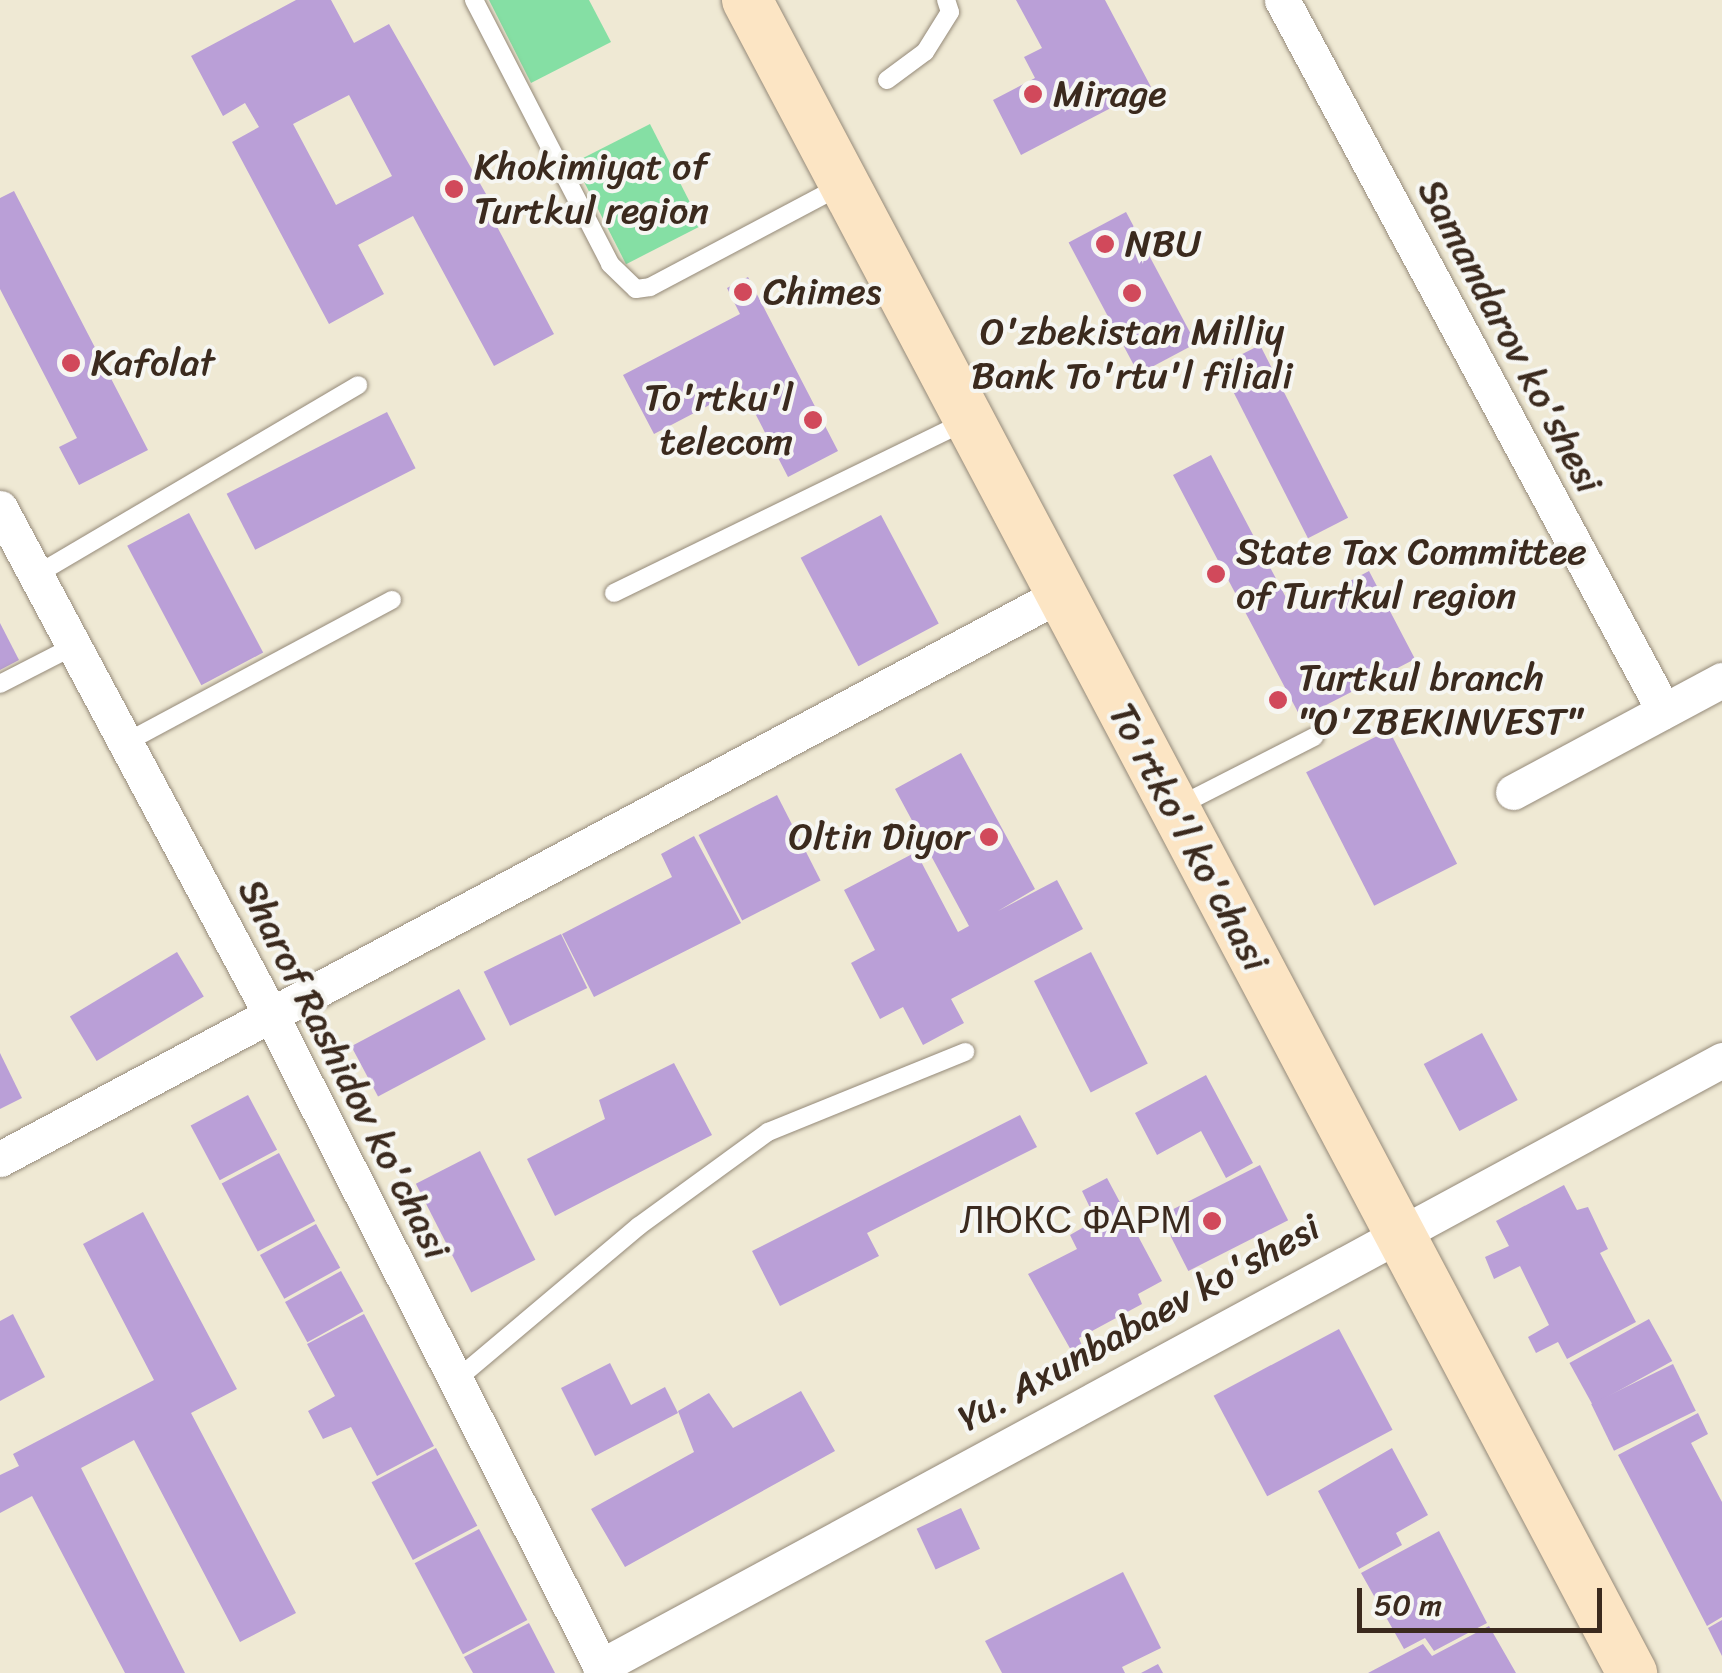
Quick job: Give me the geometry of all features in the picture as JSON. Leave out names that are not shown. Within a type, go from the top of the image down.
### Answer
[{"type":"street","name":"Samandarov ko'shesi","points":[[1282,0],[1664,712]]},
{"type":"street","name":"To'rtko'l ko'chasi","points":[[752,1],[1059,595],[1632,1673]]},
{"type":"street","name":"Sharof Rashidov ko'chasi","points":[[0,508],[270,1013],[602,1670]]},
{"type":"street","points":[[0,1159],[1059,595]]},
{"type":"street","points":[[1513,792],[1722,680]]},
{"type":"street","name":"Yu. Axunbabaev ko'shesi","points":[[602,1670],[1399,1229],[1722,1060]]},
{"type":"lane","points":[[474,0],[622,282],[650,288],[844,184]]},
{"type":"lane","points":[[887,80],[925,52],[950,12],[946,0]]},
{"type":"lane","points":[[36,575],[358,385]]},
{"type":"lane","points":[[614,593],[967,420]]},
{"type":"lane","points":[[125,743],[392,600]]},
{"type":"lane","points":[[0,684],[74,646]]},
{"type":"lane","points":[[1174,809],[1314,737]]},
{"type":"lane","points":[[456,1380],[639,1226],[768,1132],[965,1052]]},
{"type":"green space","points":[[489,0],[589,0],[611,42],[531,83]]},
{"type":"green space","points":[[650,124],[702,226],[626,264],[574,163]]},
{"type":"building","points":[[296,0],[331,0],[354,43],[389,24],[490,201],[485,204],[554,334],[494,366],[413,216],[358,245],[384,294],[329,324],[232,142],[259,127],[245,103],[223,116],[191,56]],"holes":[[[349,95],[392,176],[336,205],[293,124]]]},
{"type":"building","points":[[1016,0],[1105,0],[1151,87],[1021,155],[993,100],[1035,78],[1024,57],[1042,48]]},
{"type":"building","name":"Kafolat","points":[[14,191],[148,450],[79,485],[59,447],[77,438],[0,289],[0,198]]},
{"type":"building","name":"O'zbekistan Milliy Bank To'rtu'l filiali","points":[[1126,212],[1196,344],[1139,374],[1069,243]]},
{"type":"building","points":[[748,277],[838,451],[788,477],[742,388],[654,434],[623,375],[740,314],[727,288]]},
{"type":"building","points":[[1260,345],[1348,518],[1308,538],[1220,365]]},
{"type":"building","points":[[387,412],[416,468],[255,550],[227,494]]},
{"type":"building","points":[[1211,455],[1293,611],[1369,571],[1415,659],[1301,718],[1173,475]]},
{"type":"building","points":[[189,513],[263,653],[201,685],[127,546]]},
{"type":"building","points":[[881,515],[939,624],[858,666],[801,558]]},
{"type":"building","points":[[0,623],[19,660],[0,670]]},
{"type":"building","points":[[1389,730],[1457,864],[1374,906],[1306,772]]},
{"type":"building","points":[[961,753],[1035,889],[998,911],[1057,880],[1083,929],[951,999],[964,1023],[923,1045],[903,1007],[880,1019],[851,963],[875,950],[844,890],[916,852],[958,932],[969,926],[895,789]]},
{"type":"building","points":[[777,795],[821,881],[742,920],[699,835]]},
{"type":"building","points":[[694,836],[741,923],[594,997],[562,934],[672,877],[661,854]]},
{"type":"building","points":[[561,934],[587,988],[510,1026],[484,972]]},
{"type":"building","points":[[177,952],[204,997],[97,1061],[70,1016]]},
{"type":"building","points":[[1091,952],[1148,1063],[1091,1092],[1034,981]]},
{"type":"building","points":[[459,989],[486,1039],[378,1097],[351,1046]]},
{"type":"building","points":[[1482,1033],[1518,1100],[1459,1131],[1424,1064]]},
{"type":"building","points":[[0,1053],[22,1098],[0,1109]]},
{"type":"building","points":[[674,1063],[712,1135],[555,1216],[527,1159],[605,1119],[599,1100]]},
{"type":"building","points":[[1206,1075],[1253,1163],[1226,1178],[1201,1131],[1157,1155],[1135,1113]]},
{"type":"building","points":[[248,1095],[277,1150],[220,1180],[191,1126]]},
{"type":"building","points":[[1020,1115],[1037,1147],[867,1233],[879,1256],[780,1306],[752,1251]]},
{"type":"building","points":[[480,1151],[535,1260],[471,1292],[416,1184]]},
{"type":"building","points":[[279,1153],[315,1221],[258,1252],[222,1184]]},
{"type":"building","points":[[1260,1165],[1288,1220],[1188,1271],[1160,1216]]},
{"type":"building","points":[[1107,1178],[1162,1281],[1138,1294],[1142,1304],[1079,1338],[1082,1346],[1072,1352],[1028,1274],[1077,1249],[1070,1235],[1096,1220],[1082,1191]]},
{"type":"building","points":[[1564,1185],[1577,1210],[1588,1207],[1608,1249],[1600,1253],[1636,1322],[1567,1359],[1558,1342],[1536,1353],[1528,1337],[1549,1325],[1520,1266],[1494,1279],[1485,1257],[1509,1246],[1496,1221]]},
{"type":"building","points":[[143,1212],[237,1389],[191,1413],[296,1613],[240,1642],[134,1440],[81,1468],[185,1673],[125,1673],[32,1496],[0,1513],[0,1475],[19,1466],[13,1454],[154,1380],[83,1244]]},
{"type":"building","points":[[316,1224],[340,1268],[284,1299],[260,1255]]},
{"type":"building","points":[[341,1271],[363,1311],[307,1342],[285,1302]]},
{"type":"building","points":[[13,1314],[45,1377],[0,1401],[0,1321]]},
{"type":"building","points":[[364,1314],[434,1446],[377,1476],[351,1427],[323,1439],[308,1411],[335,1396],[307,1344]]},
{"type":"building","points":[[1649,1319],[1672,1361],[1593,1405],[1569,1363]]},
{"type":"building","points":[[1339,1329],[1393,1430],[1267,1496],[1214,1396]]},
{"type":"building","points":[[610,1363],[631,1405],[665,1387],[678,1413],[595,1456],[561,1388]]},
{"type":"building","points":[[1673,1364],[1696,1411],[1614,1451],[1591,1404]]},
{"type":"building","points":[[801,1391],[835,1451],[625,1567],[591,1509],[694,1452],[678,1411],[709,1393],[733,1428]]},
{"type":"building","points":[[1698,1413],[1708,1434],[1691,1443],[1722,1502],[1722,1617],[1707,1626],[1618,1455]]},
{"type":"building","points":[[436,1448],[477,1526],[413,1560],[372,1482]]},
{"type":"building","points":[[1392,1448],[1428,1515],[1396,1533],[1402,1545],[1359,1569],[1318,1491]]},
{"type":"building","points":[[961,1508],[980,1549],[936,1569],[917,1529]]},
{"type":"building","points":[[479,1529],[527,1620],[463,1654],[415,1563]]},
{"type":"building","points":[[1439,1531],[1487,1623],[1434,1651],[1425,1638],[1404,1649],[1361,1573]]},
{"type":"building","points":[[1123,1572],[1161,1648],[1122,1667],[1125,1673],[1002,1673],[985,1641]]},
{"type":"building","points":[[1722,1620],[1722,1656],[1708,1628]]},
{"type":"building","points":[[529,1623],[555,1673],[473,1673],[464,1657]]},
{"type":"building","points":[[1489,1626],[1516,1673],[1368,1673],[1423,1644],[1432,1656]]},
{"type":"building","points":[[1158,1664],[1163,1673],[1141,1673]]},
{"type":"place","name":"Mirage","points":[[1033,94]]},
{"type":"place","name":"Khokimiyat of Turtkul region","points":[[454,189]]},
{"type":"place","name":"NBU","points":[[1105,244]]},
{"type":"place","name":"Chimes","points":[[743,292]]},
{"type":"place","name":"O'zbekistan Milliy Bank To'rtu'l filiali","points":[[1132,293]]},
{"type":"place","name":"Kafolat","points":[[71,363]]},
{"type":"place","name":"To'rtku'l telecom","points":[[813,420]]},
{"type":"place","name":"State Tax Committee of Turtkul region","points":[[1216,574]]},
{"type":"place","name":"Turtkul branch \"O'ZBEKINVEST\"","points":[[1278,700]]},
{"type":"place","name":"Oltin Diyor","points":[[989,837]]},
{"type":"place","name":"ЛЮКС ФАРМ","points":[[1212,1221]]}]
